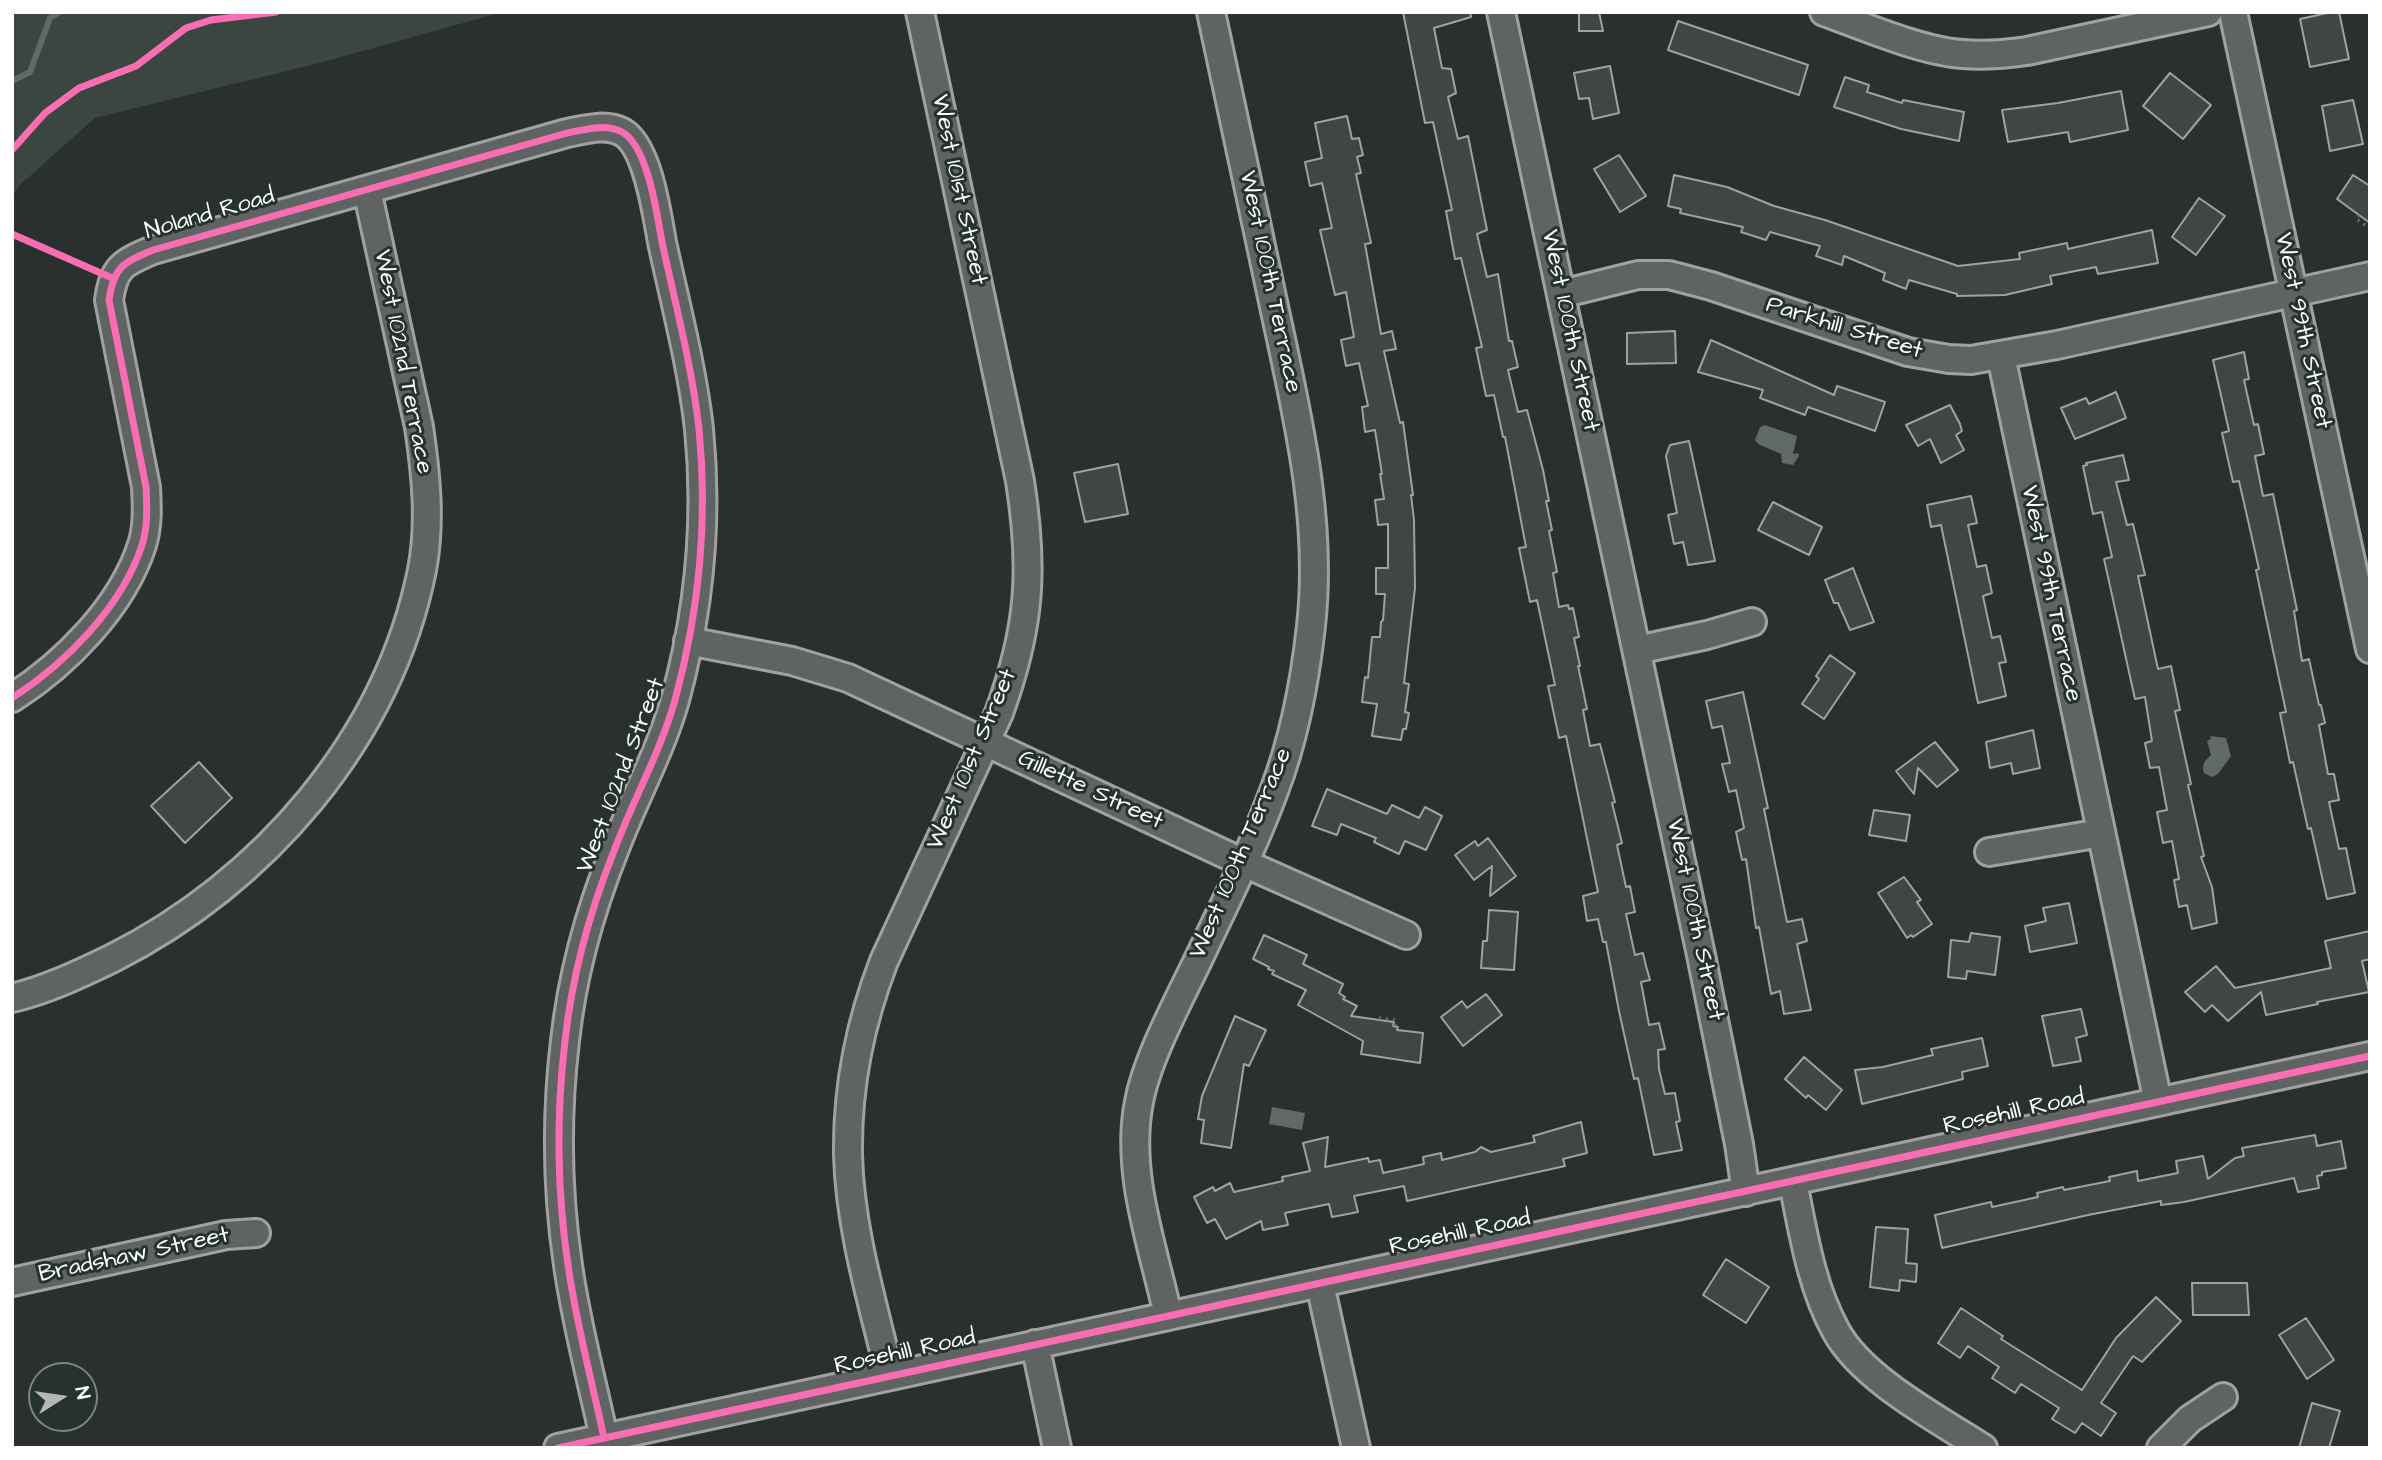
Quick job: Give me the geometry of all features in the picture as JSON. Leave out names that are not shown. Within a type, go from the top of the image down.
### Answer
[{"type":"street","name":"West 101st Street","points":[[890,1376],[853,1210],[848,1156],[852,1087],[859,1036],[870,996],[884,961],[1012,677],[1022,636],[1028,590],[1028,531],[1020,481],[920,12]]},
{"type":"street","name":"West 100th Terrace","points":[[1168,1315],[1136,1164],[1139,1101],[1145,1077],[1169,1022],[1244,863],[1275,789],[1290,742],[1311,624],[1314,545],[1309,487],[1295,406],[1211,12]]},
{"type":"street","name":"West 100th Street","points":[[1500,12],[1716,1026],[1746,1192]]},
{"type":"street","points":[[1824,12],[1929,48],[1960,54],[1999,55],[2208,12]]},
{"type":"street","name":"West 99th Street","points":[[2233,12],[2370,649]]},
{"type":"street","name":"Noland Road","points":[[12,698],[59,663],[91,630],[120,590],[142,545],[148,516],[146,487],[109,300],[112,278],[131,259],[153,250],[567,133],[602,127],[624,133]]},
{"type":"street","name":"West 102nd Street","points":[[604,1438],[568,1268],[559,1194],[558,1119],[565,1039],[577,971],[593,910],[670,713],[700,579],[703,491],[699,426],[657,214],[641,153],[624,133]]},
{"type":"street","name":"West 102nd Terrace","points":[[12,998],[78,975],[137,946],[192,911],[249,865],[310,801],[355,738],[381,690],[405,634],[422,569],[427,522],[425,467],[419,427],[367,190]]},
{"type":"street","name":"Parkhill Street","points":[[1561,294],[1638,275],[1669,275],[1711,286],[1908,352],[1971,360],[2001,356],[2370,276]]},
{"type":"street","name":"West 99th Terrace","points":[[2001,356],[2158,1102]]},
{"type":"street","points":[[1637,650],[1752,622]]},
{"type":"street","name":"Gillette Street","points":[[688,641],[793,661],[848,678],[1405,935]]},
{"type":"street","points":[[1989,852],[2101,833]]},
{"type":"street","name":"Rosehill Road","points":[[558,1448],[2370,1056]]},
{"type":"street","points":[[1793,1182],[1821,1300],[1837,1334],[1869,1371],[1983,1448]]},
{"type":"street","name":"Bradshaw Street","points":[[12,1282],[226,1235],[256,1233]]},
{"type":"street","points":[[1320,1284],[1356,1448]]},
{"type":"street","points":[[1035,1344],[1057,1448]]},
{"type":"street","points":[[2161,1448],[2189,1419],[2223,1397]]},
{"type":"path","points":[[2359,215],[2356,219],[2370,228]]},
{"type":"path","points":[[1379,1018],[1396,1020],[1395,1027]]},
{"type":"shaded area","points":[[12,12],[503,12],[323,62],[95,118],[21,184],[12,196]]},
{"type":"shaded area","points":[[1765,425],[1797,436],[1793,454],[1798,453],[1799,456],[1793,465],[1782,463],[1781,454],[1755,440],[1760,427]]},
{"type":"shaded area","points":[[2210,736],[2226,738],[2231,756],[2218,774],[2212,777],[2204,773],[2203,767],[2211,755],[2207,741],[2211,739]]},
{"type":"shaded area","points":[[1272,1107],[1305,1113],[1302,1130],[1269,1124]]},
{"type":"building","points":[[1403,12],[1470,12],[1471,17],[1434,28],[1442,68],[1451,69],[1456,93],[1448,97],[1458,139],[1468,136],[1487,230],[1477,234],[1487,277],[1498,274],[1509,341],[1512,341],[1518,367],[1508,370],[1518,412],[1527,410],[1543,470],[1549,501],[1546,501],[1552,530],[1549,531],[1557,572],[1553,573],[1559,607],[1568,605],[1569,609],[1573,608],[1579,637],[1574,638],[1587,709],[1583,710],[1590,746],[1600,744],[1615,802],[1612,803],[1622,843],[1617,845],[1626,887],[1630,886],[1635,912],[1626,914],[1635,955],[1643,953],[1650,980],[1641,982],[1649,1025],[1659,1023],[1665,1049],[1658,1050],[1659,1069],[1665,1094],[1675,1093],[1680,1121],[1676,1122],[1682,1150],[1654,1155],[1638,1078],[1634,1079],[1606,942],[1603,942],[1598,919],[1587,921],[1583,896],[1598,892],[1566,736],[1559,738],[1548,686],[1555,685],[1537,600],[1530,602],[1519,548],[1526,547],[1505,437],[1494,395],[1486,396],[1476,348],[1482,347],[1461,258],[1455,259],[1446,211],[1452,210],[1433,122],[1425,123]]},
{"type":"building","points":[[1579,12],[1599,12],[1603,31],[1579,31]]},
{"type":"building","points":[[2339,12],[2349,59],[2310,67],[2300,19]]},
{"type":"building","points":[[1678,21],[1808,65],[1799,95],[1668,50]]},
{"type":"building","points":[[1610,66],[1619,113],[1593,119],[1589,98],[1579,99],[1574,73]]},
{"type":"building","points":[[2170,73],[2211,105],[2183,139],[2143,106]]},
{"type":"building","points":[[1845,77],[1869,85],[1867,92],[1902,103],[1903,100],[1964,112],[1959,141],[1901,129],[1834,107]]},
{"type":"building","points":[[2121,91],[2128,130],[2070,142],[2068,132],[2008,142],[2002,110]]},
{"type":"building","points":[[2353,100],[2363,144],[2330,151],[2322,106]]},
{"type":"building","points":[[1347,116],[1352,139],[1359,138],[1363,155],[1357,157],[1361,173],[1356,174],[1371,243],[1365,244],[1381,334],[1392,331],[1396,349],[1384,351],[1400,423],[1403,422],[1413,495],[1415,588],[1404,683],[1409,684],[1405,712],[1409,713],[1401,740],[1372,736],[1377,704],[1362,702],[1365,677],[1368,678],[1372,637],[1380,637],[1383,620],[1385,594],[1376,594],[1376,568],[1388,568],[1388,524],[1378,525],[1375,500],[1384,499],[1382,474],[1375,430],[1365,432],[1362,407],[1368,406],[1359,363],[1346,366],[1341,340],[1354,337],[1346,292],[1335,295],[1320,230],[1332,228],[1322,183],[1310,186],[1305,162],[1322,158],[1315,123]]},
{"type":"building","points":[[1619,155],[1646,196],[1620,212],[1594,169]]},
{"type":"building","points":[[1674,175],[1727,187],[1774,206],[1825,220],[1958,266],[2020,259],[2019,253],[2067,243],[2068,249],[2152,230],[2158,263],[2098,274],[2096,267],[2050,276],[2052,284],[2005,295],[1957,296],[1909,280],[1906,289],[1883,280],[1885,273],[1844,256],[1842,265],[1816,256],[1820,246],[1770,232],[1766,240],[1741,232],[1743,227],[1680,213],[1681,209],[1668,206]]},
{"type":"building","points":[[2353,175],[2370,186],[2370,223],[2337,199]]},
{"type":"building","points":[[2199,198],[2225,216],[2196,255],[2172,237]]},
{"type":"building","points":[[1675,331],[1676,363],[1627,364],[1627,333]]},
{"type":"building","points":[[1711,340],[1834,395],[1837,386],[1885,402],[1875,431],[1808,407],[1805,415],[1760,398],[1763,390],[1698,372]]},
{"type":"building","points":[[2244,352],[2249,379],[2244,380],[2264,454],[2255,456],[2263,496],[2273,494],[2297,610],[2294,611],[2302,661],[2309,659],[2325,723],[2319,725],[2328,774],[2334,774],[2339,800],[2329,802],[2339,849],[2346,848],[2355,893],[2327,899],[2311,828],[2308,829],[2293,762],[2290,763],[2280,713],[2286,712],[2256,570],[2259,569],[2239,481],[2233,482],[2222,433],[2229,431],[2213,360]]},
{"type":"building","points":[[2116,392],[2126,418],[2075,439],[2061,408],[2086,398],[2089,404]]},
{"type":"building","points":[[1950,405],[1960,424],[1962,431],[1956,435],[1964,450],[1941,463],[1930,439],[1918,446],[1906,425]]},
{"type":"building","points":[[1689,441],[1715,561],[1688,565],[1683,542],[1674,544],[1668,515],[1677,513],[1666,456],[1670,445]]},
{"type":"building","points":[[2123,455],[2129,480],[2116,482],[2127,525],[2133,524],[2145,575],[2138,576],[2158,669],[2171,666],[2180,710],[2175,711],[2204,856],[2201,857],[2212,887],[2217,923],[2192,929],[2187,905],[2179,907],[2174,880],[2179,879],[2172,841],[2163,843],[2157,812],[2167,810],[2159,767],[2150,768],[2145,743],[2152,741],[2145,697],[2135,699],[2104,559],[2112,557],[2102,512],[2093,514],[2083,466]]},
{"type":"building","points":[[1118,464],[1128,514],[1085,522],[1074,473]]},
{"type":"building","points":[[1971,496],[1977,523],[1968,525],[1977,567],[1986,565],[1992,593],[1983,596],[1992,638],[2000,636],[2006,662],[1999,663],[2006,696],[1978,703],[1941,525],[1931,527],[1927,505]]},
{"type":"building","points":[[1773,502],[1822,527],[1809,555],[1758,530]]},
{"type":"building","points":[[1853,568],[1874,622],[1850,630],[1838,603],[1834,603],[1825,580]]},
{"type":"building","points":[[1830,655],[1855,673],[1824,719],[1802,704],[1819,679],[1816,676]]},
{"type":"building","points":[[1743,692],[1768,808],[1764,809],[1787,922],[1802,919],[1807,941],[1797,944],[1811,1010],[1784,1014],[1780,991],[1771,994],[1759,927],[1756,928],[1746,859],[1742,860],[1736,832],[1744,828],[1736,790],[1729,792],[1722,764],[1730,763],[1722,726],[1712,728],[1706,701]]},
{"type":"building","points":[[2033,730],[2040,768],[2013,774],[2011,763],[1990,768],[1986,742]]},
{"type":"building","points":[[1935,742],[1958,770],[1937,787],[1918,768],[1914,794],[1896,771]]},
{"type":"building","points":[[199,762],[232,798],[185,843],[151,806]]},
{"type":"building","points":[[1327,789],[1387,814],[1392,805],[1419,818],[1425,807],[1442,816],[1426,850],[1405,841],[1399,854],[1374,842],[1376,838],[1341,824],[1337,835],[1312,826]]},
{"type":"building","points":[[1874,810],[1910,815],[1906,841],[1869,835]]},
{"type":"building","points":[[1488,838],[1516,876],[1490,896],[1492,866],[1474,880],[1455,855],[1475,841],[1478,846]]},
{"type":"building","points":[[1904,877],[1921,900],[1917,902],[1932,924],[1907,938],[1878,893]]},
{"type":"building","points":[[2069,903],[2077,943],[2030,952],[2025,926],[2046,921],[2043,908]]},
{"type":"building","points":[[1489,910],[1518,912],[1514,970],[1481,968],[1483,941],[1487,941]]},
{"type":"building","points":[[2370,931],[2370,959],[2362,961],[2369,992],[2266,1015],[2261,992],[2228,1021],[2212,1005],[2205,1012],[2185,992],[2216,966],[2235,988],[2331,968],[2325,941]]},
{"type":"building","points":[[1971,933],[2000,937],[1995,975],[1967,971],[1966,979],[1948,977],[1951,940],[1969,942]]},
{"type":"building","points":[[1264,935],[1307,955],[1303,964],[1343,984],[1339,993],[1345,997],[1343,999],[1357,1006],[1351,1016],[1394,1022],[1393,1026],[1398,1027],[1397,1030],[1423,1033],[1420,1063],[1361,1054],[1363,1041],[1298,1005],[1306,990],[1272,974],[1274,971],[1268,969],[1269,967],[1253,959]]},
{"type":"building","points":[[1486,994],[1502,1015],[1463,1046],[1441,1017],[1462,1001],[1467,1008]]},
{"type":"building","points":[[2081,1009],[2087,1035],[2076,1038],[2081,1061],[2053,1066],[2042,1016]]},
{"type":"building","points":[[1235,1016],[1266,1030],[1249,1066],[1244,1064],[1231,1148],[1201,1143],[1204,1120],[1198,1119],[1202,1096]]},
{"type":"building","points":[[1982,1038],[1988,1066],[1962,1072],[1963,1079],[1862,1104],[1855,1070],[1883,1067],[1933,1055],[1931,1049]]},
{"type":"building","points":[[1804,1057],[1842,1090],[1826,1110],[1808,1095],[1806,1098],[1785,1079]]},
{"type":"building","points":[[1581,1122],[1587,1153],[1563,1159],[1565,1166],[1407,1201],[1404,1186],[1354,1196],[1358,1212],[1332,1217],[1329,1204],[1285,1213],[1288,1225],[1263,1230],[1261,1221],[1226,1239],[1215,1219],[1207,1223],[1194,1197],[1213,1187],[1215,1191],[1230,1183],[1234,1192],[1283,1181],[1282,1177],[1310,1171],[1303,1143],[1328,1137],[1325,1167],[1368,1158],[1369,1162],[1380,1160],[1383,1173],[1424,1164],[1423,1157],[1441,1153],[1442,1160],[1475,1152],[1481,1147],[1491,1152],[1535,1142],[1533,1136]]},
{"type":"building","points":[[2315,1135],[2317,1146],[2341,1141],[2346,1168],[2322,1172],[2322,1175],[2317,1176],[2319,1188],[2298,1192],[2294,1178],[2184,1202],[2161,1205],[2161,1201],[2088,1215],[1942,1248],[1935,1215],[1991,1202],[1992,1207],[2038,1197],[2037,1193],[2110,1181],[2109,1177],[2137,1171],[2138,1181],[2178,1173],[2176,1161],[2203,1156],[2208,1179],[2235,1158],[2244,1156],[2242,1148]]},
{"type":"building","points":[[1876,1227],[1908,1229],[1906,1263],[1917,1264],[1916,1282],[1900,1280],[1899,1291],[1870,1287]]},
{"type":"building","points":[[1726,1259],[1769,1287],[1746,1323],[1703,1295]]},
{"type":"building","points":[[2192,1283],[2247,1283],[2249,1315],[2193,1315]]},
{"type":"building","points":[[2156,1297],[2181,1321],[2142,1362],[2133,1356],[2101,1403],[2116,1413],[2101,1436],[2082,1423],[2075,1433],[2052,1419],[2059,1408],[2021,1384],[2015,1393],[1992,1378],[1999,1367],[1968,1346],[1960,1358],[1938,1343],[1961,1308],[2003,1336],[2001,1339],[2082,1390],[2116,1338]]},
{"type":"building","points":[[2306,1318],[2334,1360],[2307,1379],[2279,1335]]},
{"type":"building","points":[[2312,1403],[2340,1411],[2329,1448],[2299,1448]]},
{"type":"waterway","points":[[12,81],[30,72],[50,18],[59,12]]},
{"type":"cycle path","points":[[12,150],[45,113],[79,88],[136,66],[186,28],[211,20],[276,12]]},
{"type":"cycle path","points":[[12,698],[71,651],[106,612],[133,568],[144,538],[147,516],[146,487],[109,300],[114,280],[121,268],[153,250],[567,133],[609,128],[622,132],[631,140],[639,151],[650,182],[688,358],[702,463],[702,532],[696,600],[675,700],[662,739],[621,832],[597,897],[577,968],[565,1041],[559,1125],[564,1237],[575,1308],[604,1438]]},
{"type":"cycle path","points":[[12,234],[112,278]]},
{"type":"cycle path","points":[[558,1448],[2370,1056]]}]
